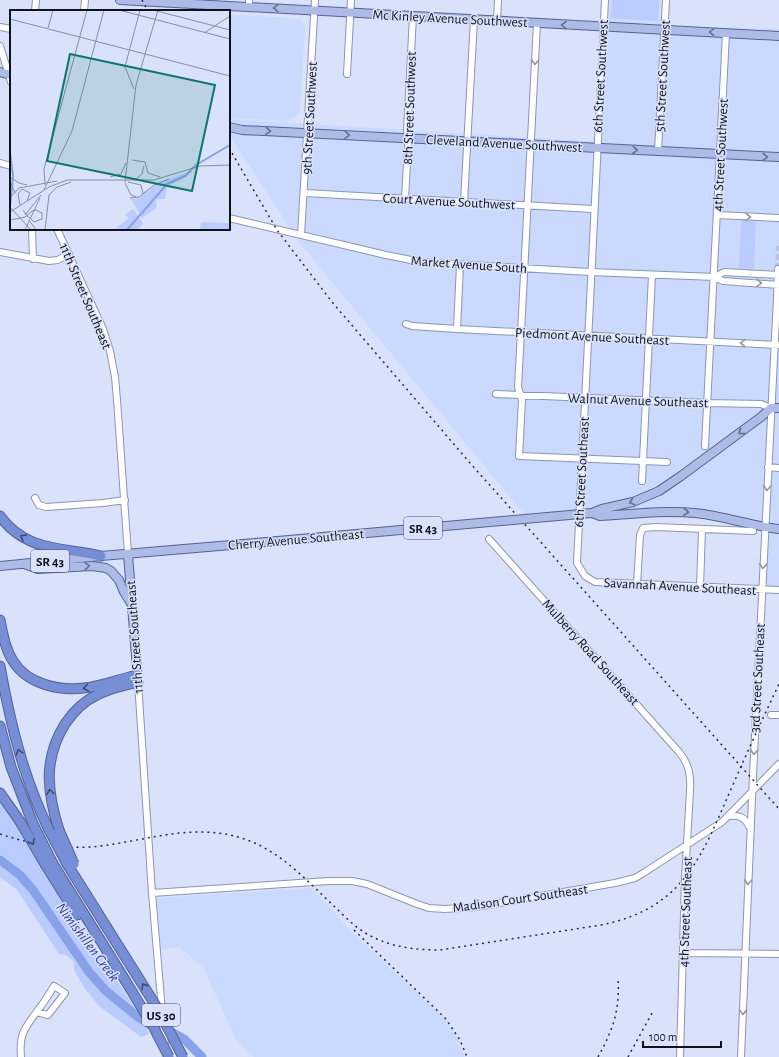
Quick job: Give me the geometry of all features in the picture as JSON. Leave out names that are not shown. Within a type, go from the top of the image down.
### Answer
[{"type":"highway","points":[[0,516],[11,529],[37,544],[101,556]]},
{"type":"highway","points":[[0,620],[6,645],[12,660],[21,672],[34,681],[53,687],[76,689],[138,678]]},
{"type":"highway","name":"US 30","points":[[0,666],[10,719],[32,794],[48,828],[71,864],[123,954],[156,1006],[183,1057]]},
{"type":"highway","points":[[71,864],[51,803],[48,777],[52,754],[60,732],[72,714],[82,705],[92,697],[138,678]]},
{"type":"highway","name":"US 30","points":[[0,726],[11,767],[32,824],[49,864],[112,958],[154,1028],[168,1057]]},
{"type":"highway","points":[[0,793],[49,864]]},
{"type":"main road","name":"Mc Kinley Avenue Southwest","points":[[120,0],[249,3],[314,11],[779,36]]},
{"type":"main road","points":[[0,72],[10,77]]},
{"type":"main road","name":"Cleveland Avenue Southwest","points":[[230,127],[242,130],[779,157]]},
{"type":"main road","name":"Cherry Avenue Southeast","points":[[0,566],[592,513],[633,502],[659,491],[775,408]]},
{"type":"main road","name":"Cherry Avenue Southeast","points":[[592,513],[602,516],[661,512],[695,513],[779,529]]},
{"type":"main road","name":"11th Street Southeast","points":[[128,554],[138,678]]},
{"type":"main road","points":[[21,563],[38,570],[86,566],[106,568],[119,580],[132,605]]},
{"type":"street","points":[[35,10],[36,0]]},
{"type":"street","points":[[84,10],[85,0]]},
{"type":"street","name":"9th Street Southwest","points":[[301,235],[315,0]]},
{"type":"street","points":[[347,74],[351,0]]},
{"type":"street","points":[[497,21],[498,0]]},
{"type":"street","name":"6th Street Southwest","points":[[590,272],[605,0]]},
{"type":"street","name":"5th Street Southwest","points":[[658,151],[666,0]]},
{"type":"street","name":"8th Street Southwest","points":[[405,199],[413,16]]},
{"type":"street","points":[[464,202],[474,20]]},
{"type":"street","points":[[537,23],[518,387],[522,400],[519,456],[667,462]]},
{"type":"street","points":[[0,27],[10,29]]},
{"type":"street","name":"4th Street Southwest","points":[[714,277],[726,33]]},
{"type":"street","points":[[0,46],[10,77]]},
{"type":"street","name":"Court Avenue Southwest","points":[[304,193],[593,209]]},
{"type":"street","points":[[718,216],[779,218]]},
{"type":"street","name":"Market Avenue South","points":[[231,218],[409,260],[460,265],[714,277],[723,281],[739,282],[778,278]]},
{"type":"street","points":[[32,230],[33,259]]},
{"type":"street","name":"11th Street Southeast","points":[[57,230],[103,329],[110,352],[117,392],[128,554]]},
{"type":"street","points":[[0,252],[33,259],[53,261],[69,254]]},
{"type":"street","points":[[457,329],[460,265]]},
{"type":"street","name":"6th Street Southeast","points":[[584,574],[576,560],[590,272]]},
{"type":"street","name":"Market Avenue South","points":[[714,277],[724,272],[778,278]]},
{"type":"street","points":[[739,273],[739,282]]},
{"type":"street","points":[[642,481],[652,275]]},
{"type":"street","points":[[705,446],[714,277]]},
{"type":"street","name":"3rd Street Southeast","points":[[741,1057],[750,828],[768,467],[775,408],[778,278]]},
{"type":"street","name":"Piedmont Avenue Southeast","points":[[406,324],[412,326],[457,329],[777,345]]},
{"type":"street","name":"Walnut Avenue Southeast","points":[[496,394],[761,404],[775,408]]},
{"type":"street","points":[[768,467],[779,468]]},
{"type":"street","points":[[35,498],[40,505],[46,507],[125,500]]},
{"type":"street","points":[[637,584],[640,535],[642,529],[656,527],[753,531]]},
{"type":"street","points":[[700,587],[702,529]]},
{"type":"street","name":"Mulberry Road Southeast","points":[[490,539],[679,752],[689,768]]},
{"type":"street","name":"Savannah Avenue Southeast","points":[[584,574],[590,580],[595,582],[779,590]]},
{"type":"street","name":"11th Street Southeast","points":[[138,678],[152,893],[162,1009],[168,1057]]},
{"type":"street","points":[[771,715],[779,715]]},
{"type":"street","name":"Madison Court Southeast","points":[[152,893],[328,881],[352,882],[374,886],[422,906],[445,909],[465,908],[584,889],[627,880],[645,872],[714,829],[779,764]]},
{"type":"street","name":"4th Street Southeast","points":[[680,1057],[691,779],[689,768]]},
{"type":"street","points":[[728,816],[737,815],[742,817],[746,820],[750,828]]},
{"type":"street","points":[[683,953],[779,954]]},
{"type":"street","points":[[13,1057],[21,1056],[21,1040],[23,1032],[28,1022],[37,1012],[54,986],[64,993],[48,1016],[37,1012]]},
{"type":"shaded area","points":[[609,0],[661,0],[660,26],[779,29],[779,586],[766,586],[770,522],[760,522],[726,514],[678,508],[524,514],[302,246],[230,137],[230,119],[601,142]]},
{"type":"shaded area","points":[[612,0],[659,0],[658,21],[611,18]]},
{"type":"shaded area","points":[[230,15],[277,17],[300,20],[305,25],[300,112],[292,119],[286,121],[230,118]]},
{"type":"shaded area","points":[[741,220],[756,221],[754,269],[739,268]]},
{"type":"shaded area","points":[[0,802],[138,1013],[149,1034],[141,1037],[99,1006],[85,989],[74,970],[74,962],[66,955],[59,954],[17,890],[0,877]]},
{"type":"shaded area","points":[[312,888],[350,930],[445,1019],[457,1037],[465,1057],[254,1057],[236,1040],[204,969],[180,947],[161,950],[157,898]]},
{"type":"waterway","name":"Nimishillen Creek","points":[[0,860],[20,875],[33,890],[89,972],[106,991],[149,1024],[184,1039],[202,1057]]},
{"type":"tunnel","points":[[778,269],[779,246]]},
{"type":"railway","points":[[142,0],[147,10]]},
{"type":"railway","points":[[230,150],[277,230],[332,302],[470,463],[779,809]]},
{"type":"railway","points":[[0,834],[37,844],[62,847],[101,846],[188,832],[206,832],[241,838],[268,850],[292,867],[354,925],[384,942],[402,947],[440,950],[601,925],[630,917],[654,905],[673,891],[688,873],[713,831],[779,684]]},
{"type":"railway","points":[[354,930],[446,1019],[460,1040],[467,1057]]},
{"type":"railway","points":[[598,1057],[608,1038],[617,1010],[618,979]]},
{"type":"railway","points":[[628,1057],[652,1013]]}]
